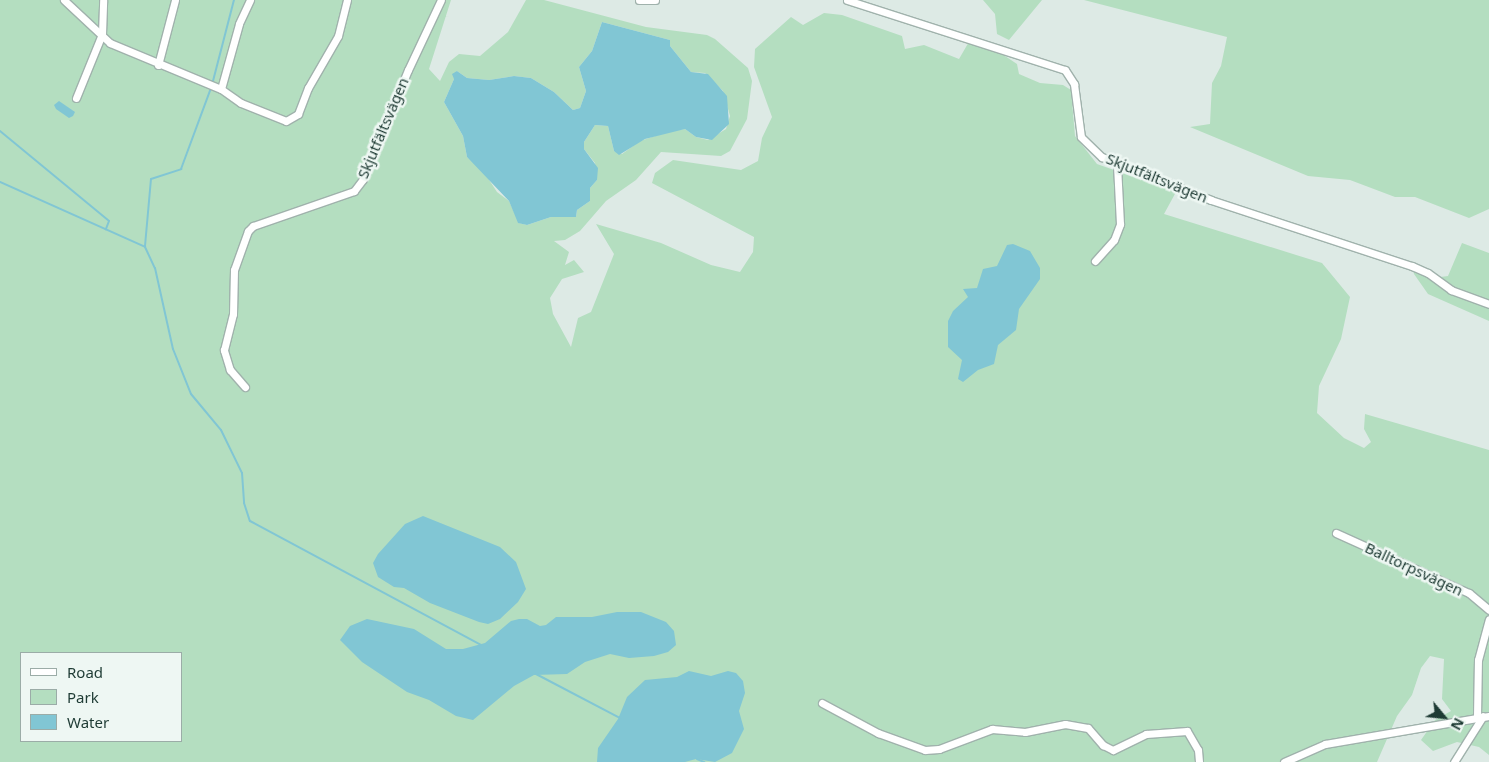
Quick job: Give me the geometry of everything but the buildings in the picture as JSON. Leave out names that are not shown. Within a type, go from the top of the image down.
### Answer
[{"type":"street","points":[[64,0],[110,43],[158,65],[221,90],[241,103],[286,121],[295,118],[338,36],[347,0]]},
{"type":"street","points":[[76,98],[102,34],[103,0]]},
{"type":"street","points":[[158,65],[175,0]]},
{"type":"street","points":[[221,90],[239,24],[250,0]]},
{"type":"street","name":"Skjutfältsvägen","points":[[245,387],[230,370],[224,350],[232,314],[234,270],[248,231],[253,226],[354,191],[363,179],[408,70],[441,0]]},
{"type":"street","points":[[638,0],[655,0]]},
{"type":"street","name":"Skjutfältsvägen","points":[[847,0],[1065,70],[1074,84],[1077,123],[1084,142],[1117,164],[1211,200],[1412,266],[1428,273],[1451,290],[1489,304]]},
{"type":"street","points":[[1095,261],[1114,240],[1120,224],[1117,164]]},
{"type":"street","name":"Balltorpsvägen","points":[[1336,533],[1469,593],[1489,610]]},
{"type":"street","points":[[1454,762],[1483,716],[1478,660],[1489,619]]},
{"type":"street","points":[[822,703],[878,733],[924,750],[939,749],[992,729],[1025,732],[1041,727],[1065,724],[1088,728],[1103,745],[1113,750],[1146,734],[1187,731],[1198,750],[1200,762]]},
{"type":"street","points":[[1284,762],[1325,744],[1385,731],[1417,730],[1483,716]]},
{"type":"green space","points":[[0,0],[451,0],[429,69],[440,81],[449,62],[459,54],[480,56],[508,32],[526,0],[544,0],[646,27],[707,35],[715,39],[748,68],[752,81],[747,119],[730,151],[721,156],[661,152],[636,180],[606,201],[580,231],[565,240],[554,241],[569,252],[565,265],[574,260],[584,272],[562,279],[550,298],[553,314],[571,347],[578,318],[591,312],[614,254],[596,224],[661,243],[711,265],[740,272],[753,252],[754,237],[652,183],[655,173],[673,160],[741,170],[758,161],[762,138],[772,117],[754,67],[755,49],[791,17],[803,25],[824,13],[842,15],[902,36],[905,49],[924,45],[959,59],[970,40],[996,50],[1017,64],[1019,74],[1040,83],[1063,85],[1071,90],[1075,136],[1097,164],[1176,192],[1164,214],[1322,263],[1350,297],[1341,339],[1319,386],[1317,413],[1344,438],[1364,448],[1371,442],[1364,429],[1365,414],[1489,450],[1489,755],[1479,747],[1457,742],[1433,751],[1421,740],[1435,720],[1451,711],[1442,699],[1444,659],[1430,656],[1421,668],[1412,695],[1397,716],[1377,762],[0,762]],"holes":[[[602,22],[670,40],[670,46],[691,72],[705,73],[723,91],[730,116],[726,129],[708,140],[696,137],[685,129],[670,131],[640,141],[622,154],[614,151],[608,126],[595,125],[584,142],[584,149],[595,163],[597,180],[590,188],[590,201],[577,210],[576,217],[551,217],[527,225],[519,223],[509,201],[497,192],[484,172],[467,157],[463,136],[444,102],[457,71],[467,78],[489,80],[514,76],[531,78],[554,92],[573,110],[580,108],[586,91],[579,67],[592,51]]]},
{"type":"green space","points":[[983,0],[1042,0],[1009,40],[997,34],[995,14]]},
{"type":"green space","points":[[1084,0],[1489,0],[1489,209],[1469,218],[1415,197],[1395,197],[1350,180],[1308,176],[1190,127],[1210,124],[1212,83],[1221,66],[1227,37]]},
{"type":"green space","points":[[1462,243],[1489,253],[1489,321],[1428,294],[1414,274],[1413,270],[1433,278],[1448,276]]},
{"type":"water","points":[[602,22],[670,40],[670,46],[691,72],[708,74],[727,96],[729,124],[712,140],[696,137],[685,129],[645,139],[619,155],[614,151],[608,126],[595,125],[584,142],[584,149],[598,168],[597,180],[590,188],[590,201],[577,210],[576,217],[551,217],[527,225],[518,223],[509,201],[467,157],[463,136],[444,102],[454,79],[452,74],[457,71],[467,78],[489,80],[514,76],[531,78],[554,92],[573,110],[580,108],[586,91],[579,67],[592,51]]},
{"type":"water","points":[[59,101],[75,112],[73,116],[69,118],[56,109],[54,105]]},
{"type":"water","points":[[1013,244],[1030,251],[1040,268],[1040,279],[1019,309],[1016,330],[998,345],[994,364],[978,370],[963,382],[958,379],[962,360],[948,347],[948,321],[953,311],[968,297],[963,289],[977,288],[983,269],[997,266],[1007,245]]},
{"type":"water","points":[[423,516],[500,547],[516,562],[526,589],[518,602],[500,619],[488,624],[479,622],[430,603],[404,588],[394,587],[378,577],[373,563],[378,554],[405,524]]},
{"type":"water","points":[[617,612],[641,612],[666,622],[674,631],[676,645],[668,652],[654,656],[629,658],[610,654],[585,662],[567,674],[534,675],[514,686],[473,720],[456,716],[429,700],[407,692],[362,662],[340,640],[350,626],[367,619],[414,629],[446,649],[463,649],[485,643],[511,621],[519,619],[527,619],[540,626],[546,625],[556,617],[592,617]]},
{"type":"water","points":[[689,671],[711,676],[728,671],[736,673],[743,681],[745,693],[739,711],[744,729],[732,753],[715,762],[696,759],[685,762],[597,762],[598,748],[618,719],[627,697],[645,680],[677,677]]},
{"type":"waterway","points":[[213,81],[234,0]]},
{"type":"waterway","points":[[145,246],[151,179],[181,169],[211,88]]},
{"type":"waterway","points":[[0,131],[109,221],[106,229]]},
{"type":"waterway","points":[[0,182],[145,247],[155,268],[173,349],[191,394],[221,430],[242,473],[244,503],[250,521],[481,645]]},
{"type":"waterway","points":[[536,674],[620,718]]},
{"type":"waterway","points":[[697,759],[704,762]]}]
